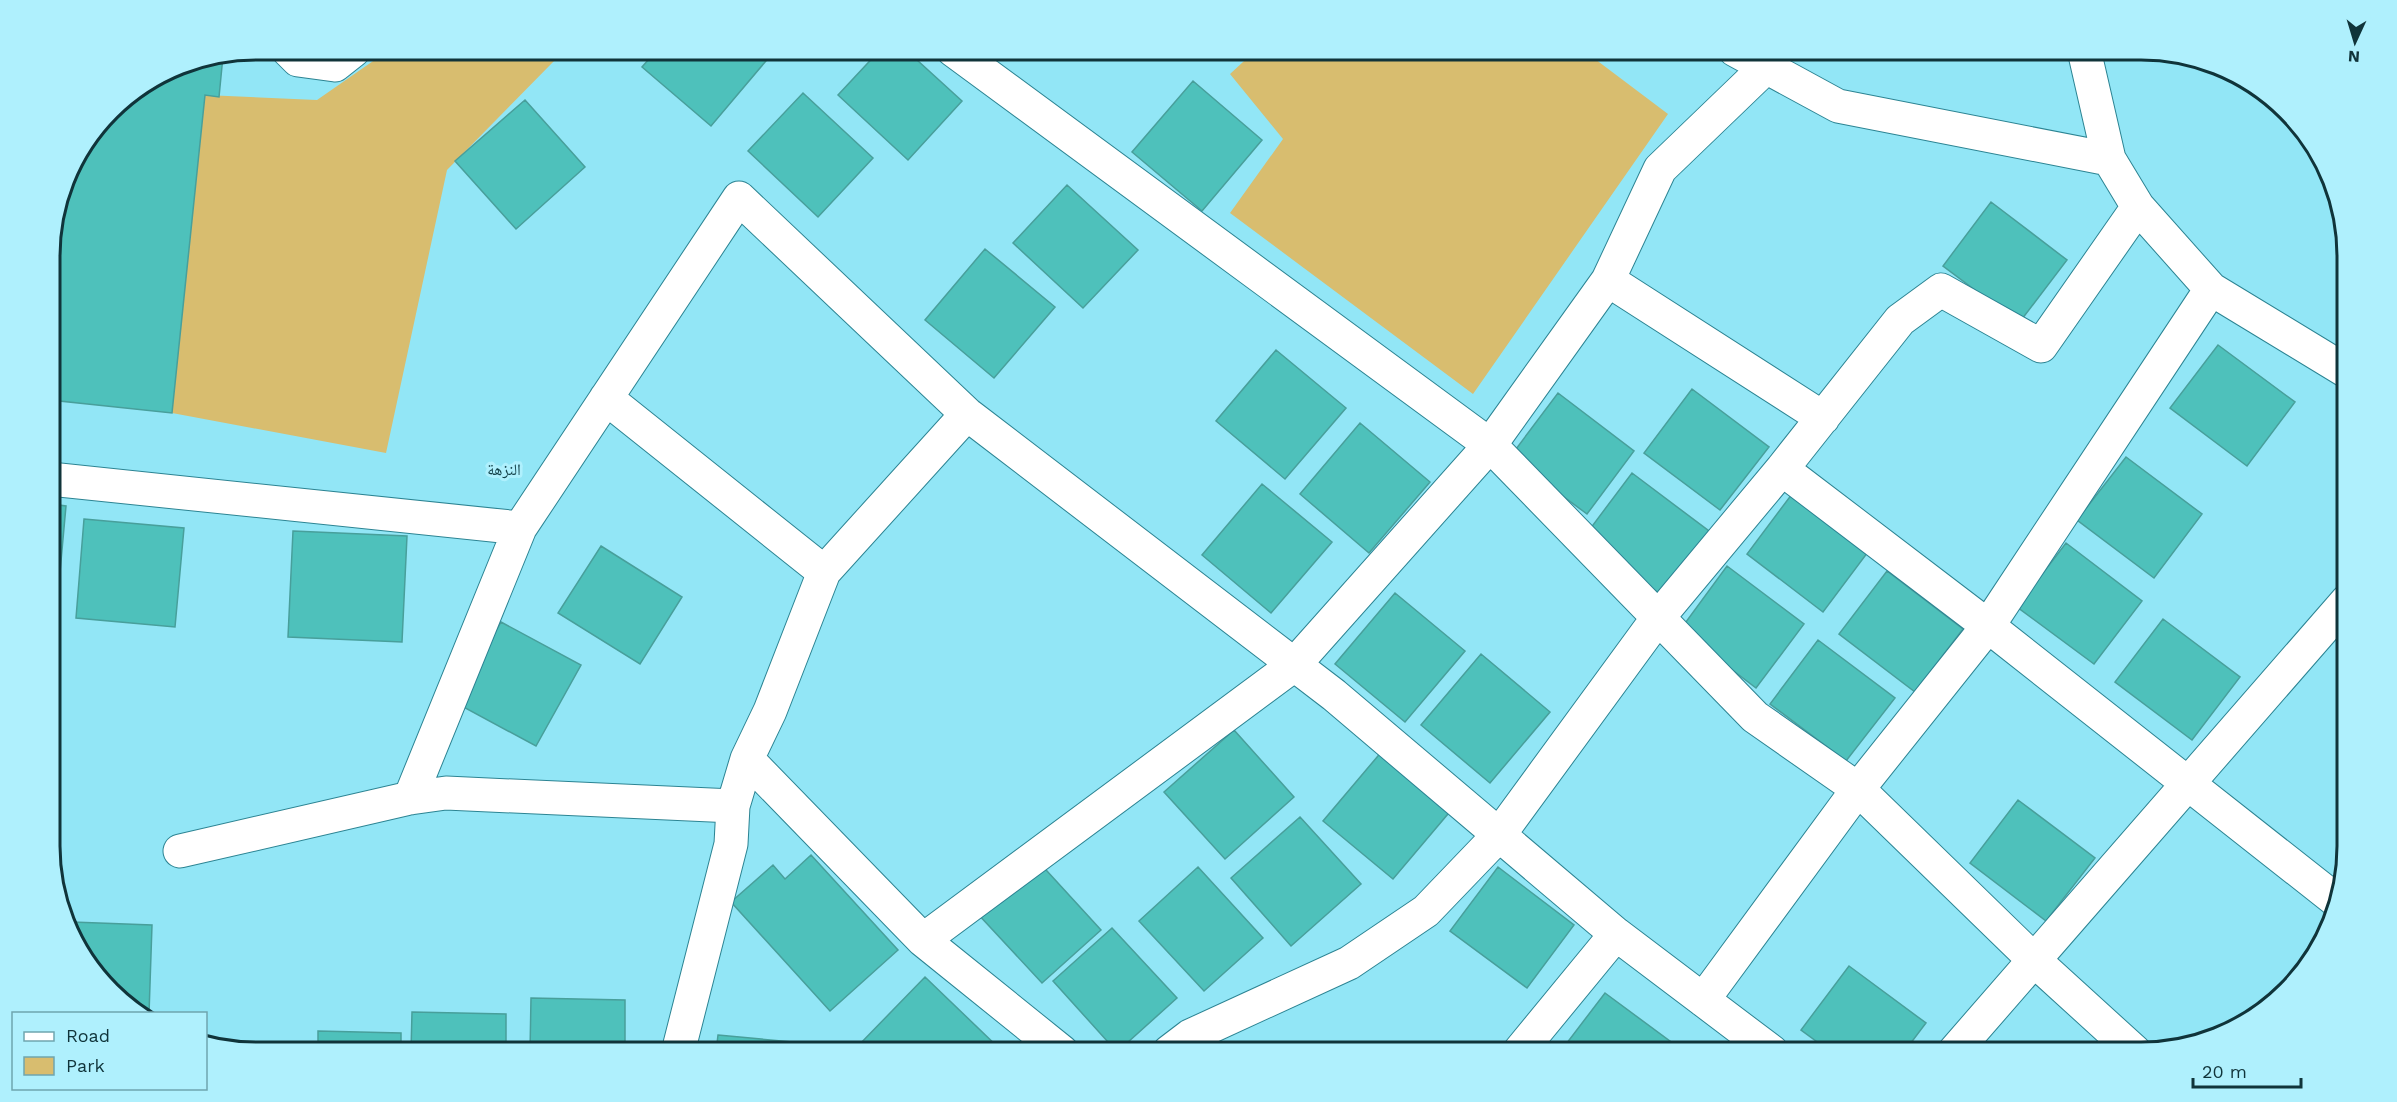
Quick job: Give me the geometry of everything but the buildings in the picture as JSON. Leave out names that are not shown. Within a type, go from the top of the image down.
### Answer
[{"type":"street","points":[[298,60],[335,65],[341,60]]},
{"type":"street","points":[[967,60],[1490,445],[1755,717],[1858,789],[2035,961],[2124,1042]]},
{"type":"street","points":[[1753,60],[1838,106],[2109,159]]},
{"type":"street","points":[[2086,60],[2109,159],[2138,207],[2211,289],[2337,366]]},
{"type":"street","points":[[923,940],[1294,665],[1490,445],[1608,280],[1660,169],[1766,67]]},
{"type":"street","points":[[410,798],[520,528],[739,198],[967,414],[1334,695],[1616,934],[1759,1042]]},
{"type":"street","points":[[1182,1042],[1190,1036],[1348,963],[1426,911],[1499,835],[1658,619],[1782,469],[1900,320],[1941,290],[2041,346],[2138,207]]},
{"type":"street","points":[[1608,280],[1823,418]]},
{"type":"street","points":[[1703,1000],[1858,789],[1988,626],[2211,289]]},
{"type":"street","points":[[606,398],[824,572]]},
{"type":"street","points":[[681,1042],[731,844],[733,806],[747,759],[770,711],[824,572],[967,414]]},
{"type":"street","points":[[1782,469],[1988,626],[2330,896]]},
{"type":"street","points":[[60,480],[520,528]]},
{"type":"street","points":[[1963,1042],[2337,612]]},
{"type":"street","points":[[747,759],[923,940],[1050,1042]]},
{"type":"street","points":[[180,851],[410,798],[446,793],[733,806]]},
{"type":"street","points":[[1527,1042],[1616,934]]},
{"type":"green space","points":[[375,60],[555,60],[447,170],[386,453],[172,413],[205,95],[317,100]]},
{"type":"green space","points":[[1245,60],[1596,60],[1668,114],[1473,394],[1230,213],[1283,139],[1230,74]]},
{"type":"district","name":"النزهة","points":[[504,469]]}]
